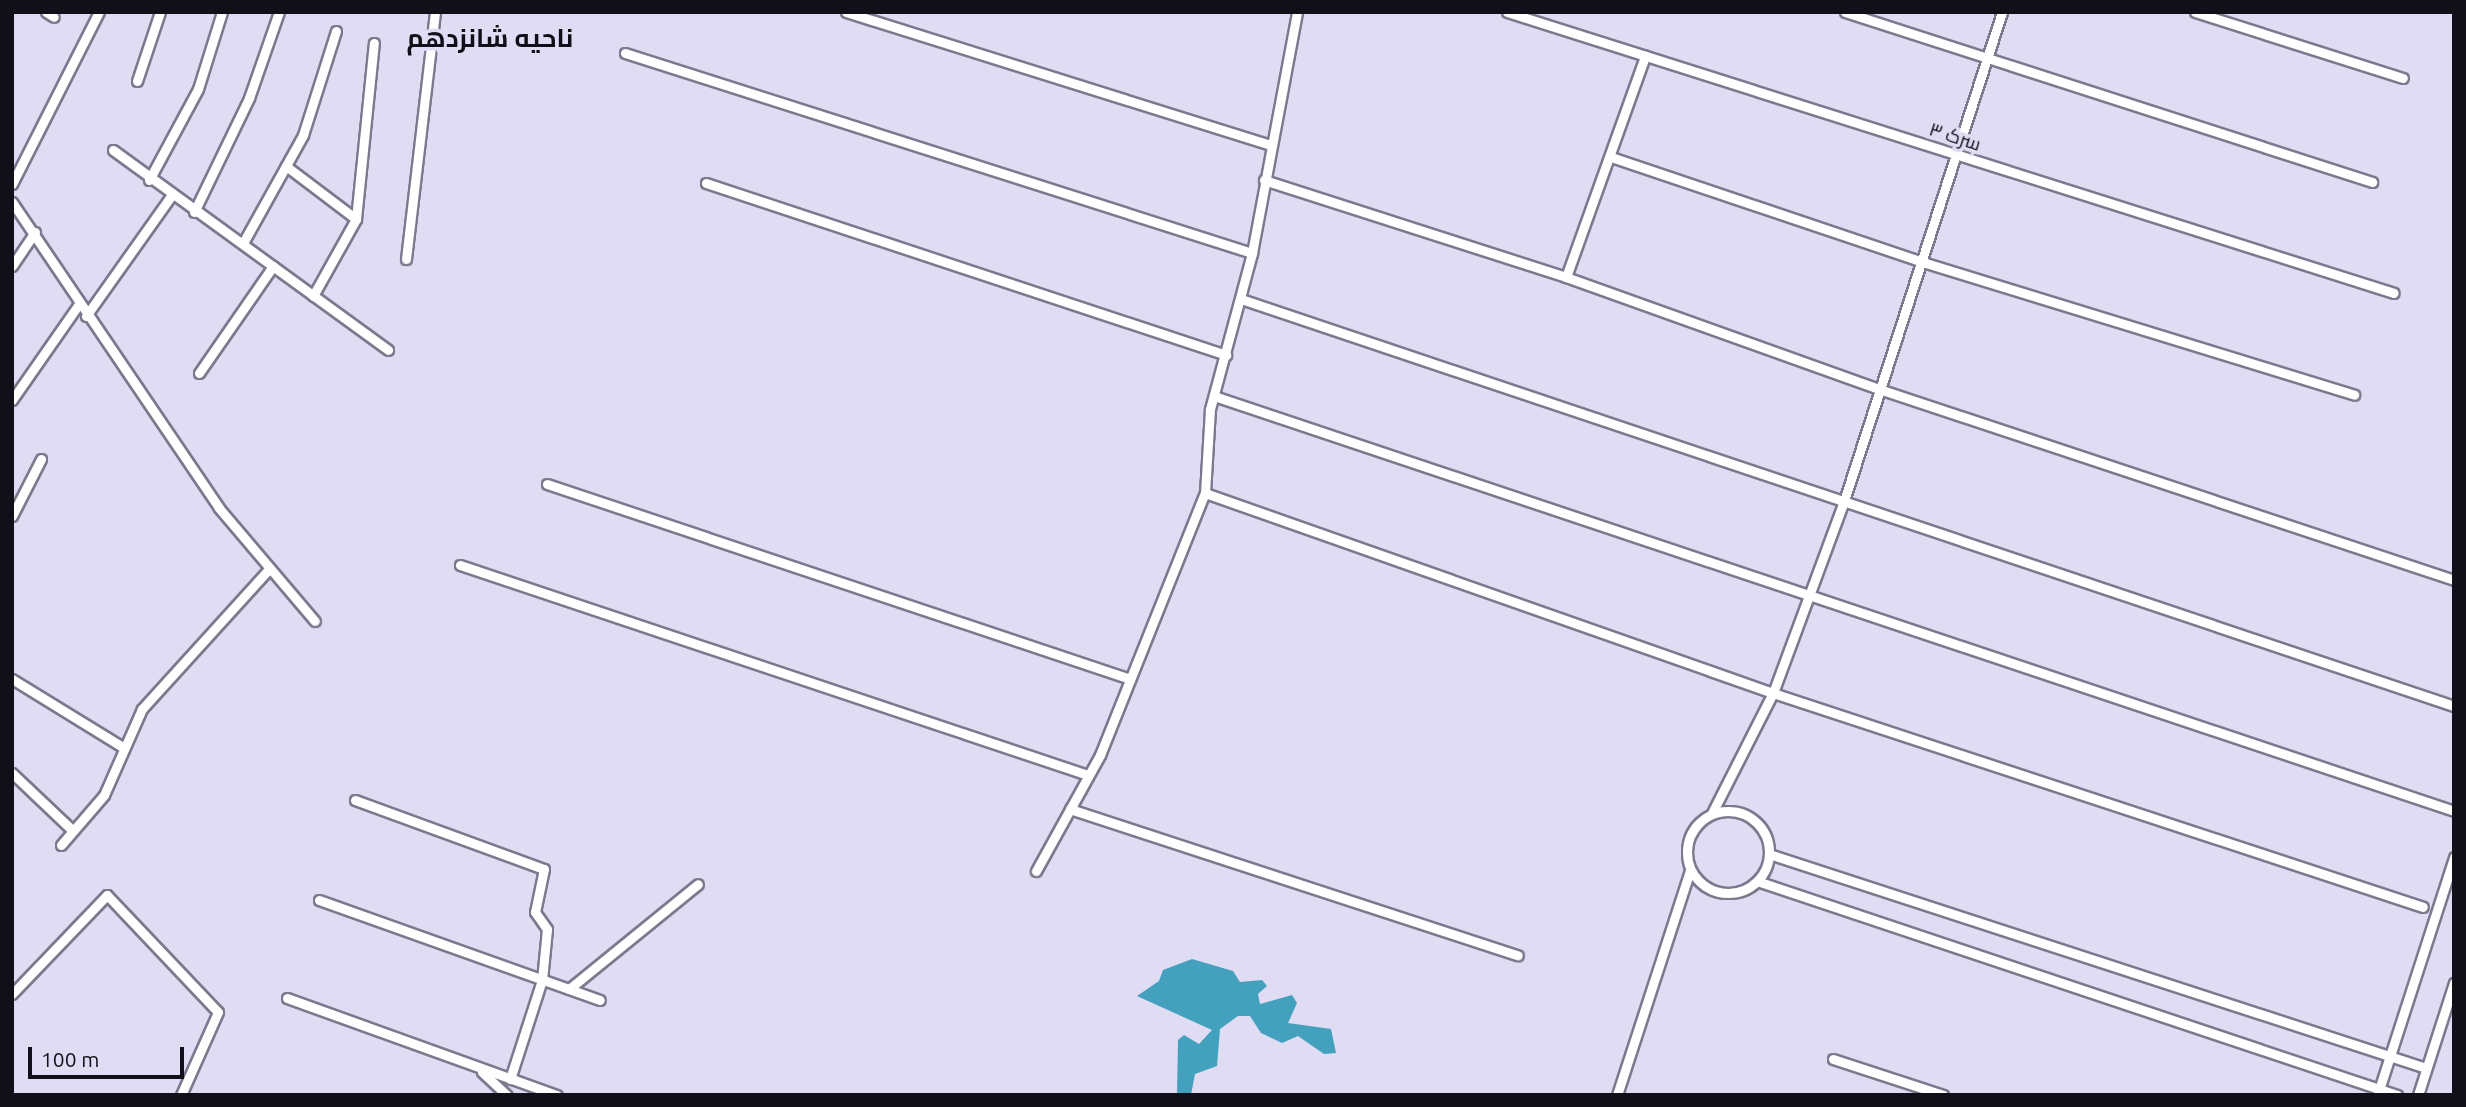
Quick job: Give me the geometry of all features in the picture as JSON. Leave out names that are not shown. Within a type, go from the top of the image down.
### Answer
[{"type":"street","points":[[12,184],[99,12]]},
{"type":"street","points":[[137,81],[160,12]]},
{"type":"street","points":[[149,180],[198,89],[222,12]]},
{"type":"street","points":[[194,212],[249,98],[279,12]]},
{"type":"street","points":[[406,259],[435,12]]},
{"type":"street","points":[[846,12],[1271,145]]},
{"type":"street","points":[[1036,871],[1088,775],[1205,493],[1214,396],[1252,253],[1297,12]]},
{"type":"street","name":"سرک ۳","points":[[1507,12],[2394,293]]},
{"type":"street","points":[[1845,12],[2372,182]]},
{"type":"street","points":[[1617,1095],[1690,870],[1687,844],[1712,813],[1773,693],[1843,504],[1926,263],[2002,12]]},
{"type":"street","points":[[2195,12],[2403,78]]},
{"type":"street","points":[[243,243],[286,166],[336,30]]},
{"type":"street","points":[[313,296],[356,219],[374,43]]},
{"type":"street","points":[[625,53],[1252,253]]},
{"type":"street","points":[[1566,276],[1611,157],[1645,55]]},
{"type":"street","points":[[113,150],[149,180],[243,243],[388,350]]},
{"type":"street","points":[[1611,157],[1926,263],[2354,394]]},
{"type":"street","points":[[286,166],[356,219]]},
{"type":"street","points":[[1264,180],[1566,276],[1882,390],[2454,580]]},
{"type":"street","points":[[706,183],[1226,355]]},
{"type":"street","points":[[86,316],[171,196]]},
{"type":"street","points":[[12,202],[35,232],[86,316],[219,508],[315,621]]},
{"type":"street","points":[[12,266],[35,232]]},
{"type":"street","points":[[199,373],[273,266]]},
{"type":"street","points":[[1241,299],[1843,504],[2454,706]]},
{"type":"street","points":[[12,400],[79,304]]},
{"type":"street","points":[[1214,396],[1807,597],[2454,811]]},
{"type":"street","points":[[12,516],[41,459]]},
{"type":"street","points":[[547,484],[1130,679]]},
{"type":"street","points":[[1205,493],[1773,693],[2423,906]]},
{"type":"street","points":[[460,565],[1088,775]]},
{"type":"street","points":[[61,845],[104,795],[142,709],[270,568]]},
{"type":"street","points":[[12,679],[124,748]]},
{"type":"street","points":[[12,773],[72,830]]},
{"type":"street","points":[[355,800],[541,865],[535,912],[547,929],[542,980],[510,1079]]},
{"type":"street","points":[[1070,809],[1518,956]]},
{"type":"street","points":[[1690,870],[1720,893],[1736,893],[1757,881],[1769,854],[1763,829],[1751,818],[1712,813]]},
{"type":"street","points":[[1769,854],[2426,1068]]},
{"type":"street","points":[[2378,1092],[2454,857]]},
{"type":"street","points":[[1757,881],[2378,1092],[2397,1095]]},
{"type":"street","points":[[569,989],[698,884]]},
{"type":"street","points":[[12,994],[107,895],[218,1012],[181,1095]]},
{"type":"street","points":[[319,900],[600,1000]]},
{"type":"street","points":[[2418,1095],[2454,983]]},
{"type":"street","points":[[287,998],[557,1095]]},
{"type":"street","points":[[1833,1059],[1943,1095]]},
{"type":"street","points":[[479,1069],[507,1095]]},
{"type":"water","points":[[1192,959],[1233,971],[1240,982],[1262,980],[1267,986],[1258,994],[1260,1004],[1292,995],[1297,1003],[1288,1023],[1331,1029],[1336,1053],[1324,1054],[1298,1036],[1282,1043],[1261,1033],[1250,1016],[1238,1016],[1220,1029],[1217,1066],[1195,1074],[1191,1095],[1177,1095],[1178,1040],[1184,1035],[1199,1044],[1212,1030],[1137,996],[1159,981],[1163,970]]},
{"type":"district","name":"ناحیه شانزدهم","points":[[490,38]]}]
